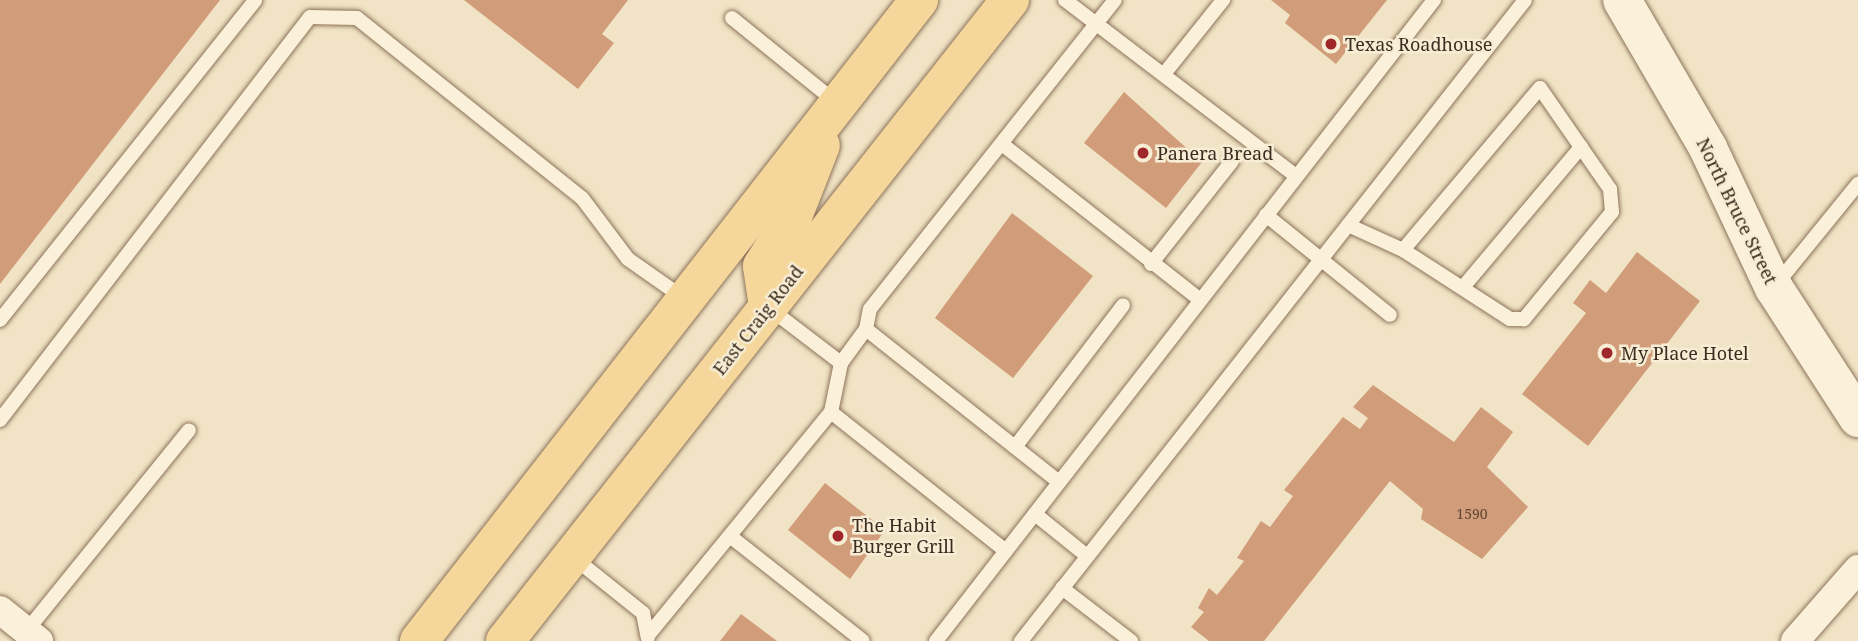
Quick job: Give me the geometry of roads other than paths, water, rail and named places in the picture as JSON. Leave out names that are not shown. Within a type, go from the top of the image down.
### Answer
[{"type":"main road","points":[[419,641],[919,0]]},
{"type":"main road","name":"East Craig Road","points":[[505,641],[1010,0]]},
{"type":"main road","points":[[768,307],[762,278],[766,253],[792,219],[837,104]]},
{"type":"street","name":"North Bruce Street","points":[[1622,0],[1708,148],[1774,288],[1858,418]]},
{"type":"street","points":[[1796,641],[1858,569]]},
{"type":"street","points":[[0,610],[28,638]]},
{"type":"lane","points":[[0,320],[256,0]]},
{"type":"lane","points":[[1065,0],[1296,176]]},
{"type":"lane","points":[[649,637],[831,412],[841,363],[866,328],[870,309],[1115,0]]},
{"type":"lane","points":[[1164,74],[1223,0]]},
{"type":"lane","points":[[936,641],[1434,0]]},
{"type":"lane","points":[[1021,641],[1525,0]]},
{"type":"lane","points":[[0,420],[310,17],[358,18],[582,198],[628,259],[685,300]]},
{"type":"lane","points":[[732,18],[837,104]]},
{"type":"lane","points":[[1348,225],[1403,250],[1464,286],[1510,319],[1524,319],[1612,212],[1610,189],[1540,88],[1403,250]]},
{"type":"lane","points":[[1002,144],[1200,300]]},
{"type":"lane","points":[[1464,286],[1581,147]]},
{"type":"lane","points":[[1152,264],[1232,161]]},
{"type":"lane","points":[[1774,288],[1858,184]]},
{"type":"lane","points":[[1266,215],[1390,315]]},
{"type":"lane","points":[[1015,447],[1123,306]]},
{"type":"lane","points":[[768,307],[841,363]]},
{"type":"lane","points":[[866,328],[1059,482]]},
{"type":"lane","points":[[831,412],[1006,551]]},
{"type":"lane","points":[[28,638],[190,430]]},
{"type":"lane","points":[[1035,513],[1087,556]]},
{"type":"lane","points":[[730,536],[863,641]]},
{"type":"lane","points":[[572,556],[643,613],[649,637]]},
{"type":"lane","points":[[1062,588],[1130,641]]},
{"type":"place","name":"Texas Roadhouse","points":[[1331,44]]},
{"type":"place","name":"Panera Bread","points":[[1143,153]]},
{"type":"place","name":"My Place Hotel","points":[[1607,353]]},
{"type":"place","name":"The Habit Burger Grill","points":[[838,536]]}]
